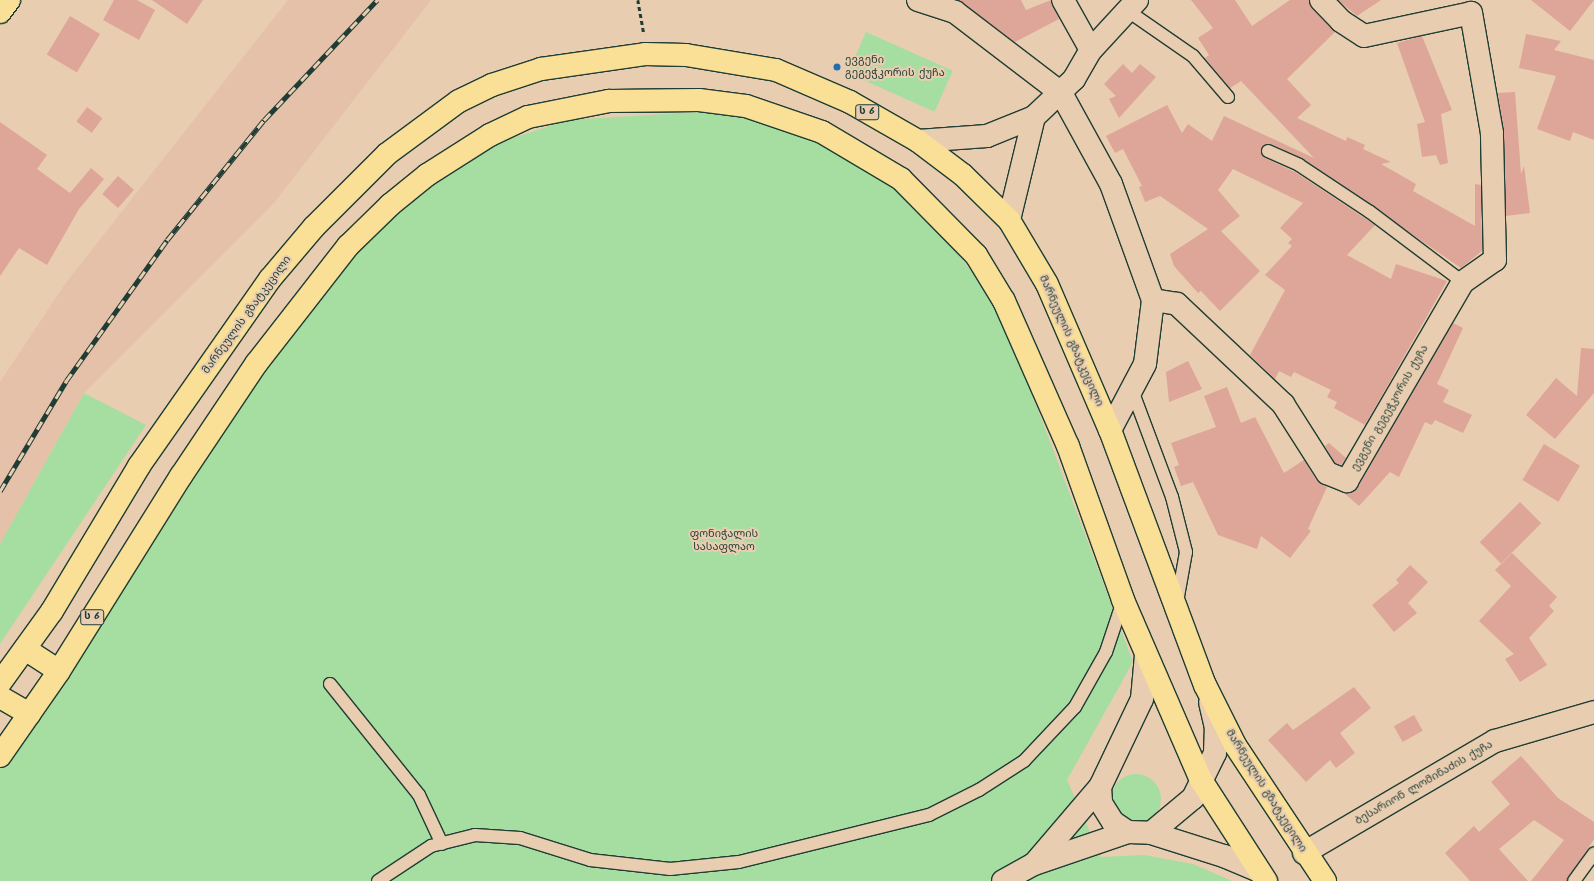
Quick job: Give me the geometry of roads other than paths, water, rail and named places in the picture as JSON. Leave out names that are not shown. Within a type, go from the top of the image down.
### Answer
[{"type":"highway","name":"მარნეულის გზატკეცილი","points":[[0,683],[52,611],[139,466],[270,279],[314,227],[387,154],[459,101],[492,85],[541,69],[646,54],[686,55],[776,70],[850,102],[918,141],[963,175],[1009,220],[1047,284],[1110,430],[1205,685],[1235,745],[1304,853],[1325,881]]},
{"type":"highway","name":"ს 6","points":[[0,756],[59,671],[181,476],[256,364],[348,246],[390,205],[427,175],[490,135],[528,117],[609,101],[699,100],[746,106],[822,132],[901,179],[976,255],[1004,301],[1068,446],[1123,600],[1201,780],[1263,876]]},
{"type":"highway","points":[[25,649],[59,671]]},
{"type":"highway","points":[[0,696],[30,714]]},
{"type":"street","points":[[918,0],[955,12],[1061,93],[1111,184],[1153,300],[1146,364],[1110,430]]},
{"type":"street","points":[[1063,0],[1091,50]]},
{"type":"street","points":[[1321,0],[1341,21],[1364,36],[1479,7]]},
{"type":"street","points":[[918,141],[987,136],[1034,117],[1074,79],[1091,50],[1132,5]]},
{"type":"street","name":"ევგენი გეგეჭკორის ქუჩა","points":[[1153,300],[1177,304],[1282,404],[1327,473],[1347,481],[1463,282],[1495,260],[1492,133],[1479,7]]},
{"type":"street","points":[[1009,220],[1034,117]]},
{"type":"street","points":[[1034,864],[1100,787],[1142,699],[1146,655]]},
{"type":"street","points":[[1151,833],[1193,798],[1201,786],[1201,780],[1216,746],[1216,728],[1205,685]]},
{"type":"street","name":"ბესარიონ ლომინაძის ქუჩა","points":[[1304,853],[1495,741],[1594,712]]},
{"type":"street","points":[[1100,787],[1101,803],[1107,816],[1128,832]]},
{"type":"street","points":[[1003,881],[1034,864],[1128,832],[1151,833],[1224,856],[1263,876]]},
{"type":"lane","points":[[1132,5],[1193,56],[1228,97]]},
{"type":"lane","points":[[1268,151],[1299,165],[1370,212],[1463,282]]},
{"type":"lane","points":[[1132,390],[1172,497],[1186,552],[1176,607]]},
{"type":"lane","points":[[378,881],[431,846],[475,835],[520,838],[590,860],[670,869],[739,862],[929,815],[980,790],[1024,761],[1075,707],[1106,652],[1123,600]]},
{"type":"lane","points":[[330,684],[419,795],[442,844]]},
{"type":"lane","points":[[1574,881],[1594,853]]},
{"type":"railway","points":[[0,491],[66,381],[167,240],[264,120],[377,0]]},
{"type":"place","name":"ევგენი გეგეჭკორის ქუჩა","points":[[837,67]]},
{"type":"park label","name":"ფონიჭალის სასაფლაო","points":[[724,541]]}]
